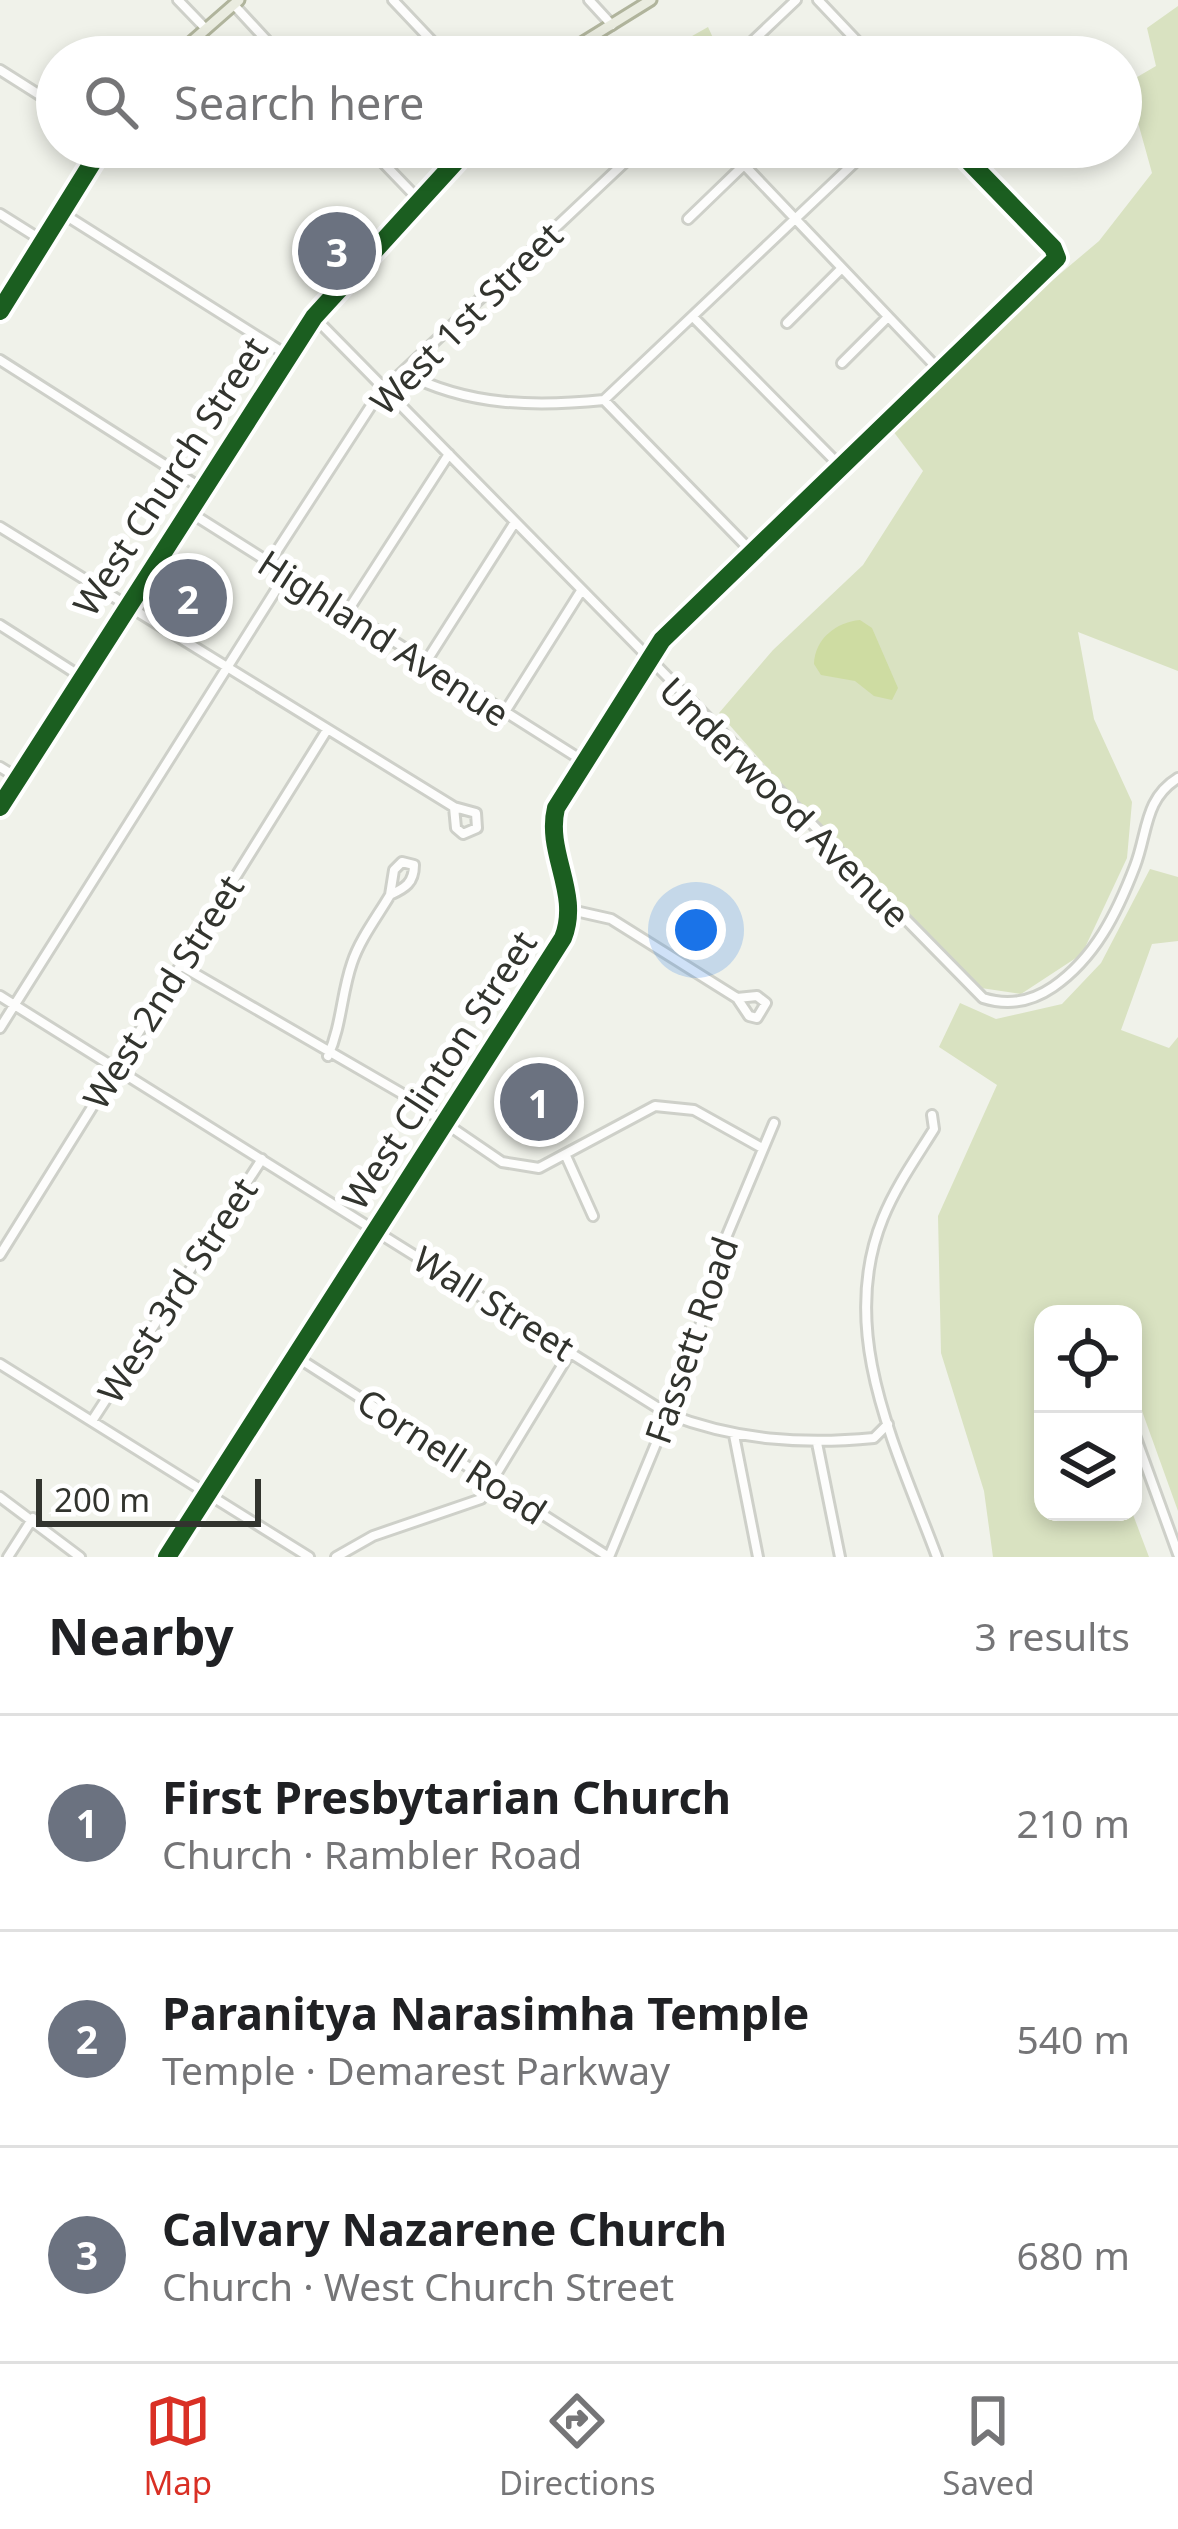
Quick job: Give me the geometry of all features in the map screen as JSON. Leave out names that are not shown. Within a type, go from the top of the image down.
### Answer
[{"type":"main road","points":[[594,36],[651,0]]},
{"type":"main road","points":[[198,36],[236,3]]},
{"type":"main road","points":[[0,311],[89,168]]},
{"type":"main road","name":"West Church Street","points":[[0,807],[287,355],[314,317],[449,168]]},
{"type":"street","points":[[178,0],[206,29]]},
{"type":"street","points":[[393,0],[427,36]]},
{"type":"street","points":[[589,0],[612,25]]},
{"type":"street","points":[[758,36],[796,0]]},
{"type":"street","points":[[818,0],[852,36]]},
{"type":"street","points":[[236,3],[264,36]]},
{"type":"street","points":[[0,70],[36,93]]},
{"type":"street","points":[[388,168],[419,200]]},
{"type":"street","name":"West 1st Street","points":[[268,563],[385,389],[619,168]]},
{"type":"street","points":[[688,219],[741,168]]},
{"type":"street","points":[[747,168],[940,370]]},
{"type":"street","points":[[405,374],[435,389],[491,400],[543,406],[604,400],[849,168]]},
{"type":"street","name":"West Clinton Street","points":[[167,1557],[563,938],[571,910],[552,825],[583,761],[646,661],[752,552],[1057,258],[1053,248],[975,168]]},
{"type":"street","points":[[62,213],[287,355]]},
{"type":"street","points":[[0,214],[44,241]]},
{"type":"street","points":[[787,323],[841,269]]},
{"type":"street","name":"Underwood Avenue","points":[[314,317],[971,991],[997,1003],[1038,996],[1086,958],[1111,922],[1134,870],[1153,800],[1178,778]]},
{"type":"street","points":[[693,317],[841,467]]},
{"type":"street","points":[[842,362],[888,317]]},
{"type":"street","points":[[0,360],[202,488]]},
{"type":"street","points":[[604,400],[752,552]]},
{"type":"street","points":[[347,613],[449,454]]},
{"type":"street","name":"Highland Avenue","points":[[188,511],[503,715],[583,761]]},
{"type":"street","points":[[424,664],[514,523]]},
{"type":"street","points":[[0,527],[454,807]]},
{"type":"street","points":[[0,1028],[286,574]]},
{"type":"street","points":[[503,715],[581,591]]},
{"type":"street","points":[[0,625],[80,676]]},
{"type":"street","name":"West 2nd Street","points":[[0,1255],[327,730]]},
{"type":"street","points":[[0,766],[19,778]]},
{"type":"street","points":[[328,1056],[344,1022],[343,996],[353,958],[390,895]]},
{"type":"street","points":[[571,910],[611,919],[737,998]]},
{"type":"street","points":[[180,965],[444,1120],[502,1162],[538,1168],[655,1106],[694,1110],[762,1148]]},
{"type":"street","name":"Wall Street","points":[[0,996],[668,1414],[734,1435],[818,1442],[874,1438],[888,1424]]},
{"type":"street","points":[[932,1115],[934,1129],[884,1214],[865,1286],[865,1336],[888,1424],[937,1557]]},
{"type":"street","name":"Fassett Road","points":[[609,1557],[689,1364],[725,1240],[774,1124]]},
{"type":"street","points":[[566,1156],[593,1216]]},
{"type":"street","name":"West 3rd Street","points":[[92,1421],[262,1159]]},
{"type":"street","points":[[336,1557],[373,1536],[472,1504],[494,1482],[571,1351]]},
{"type":"street","name":"Cornell Road","points":[[295,1356],[609,1557]]},
{"type":"street","points":[[0,1364],[309,1557]]},
{"type":"street","points":[[734,1435],[758,1557]]},
{"type":"street","points":[[818,1442],[840,1557]]},
{"type":"street","points":[[1142,1455],[1178,1553]]},
{"type":"street","points":[[0,1497],[80,1557]]},
{"type":"street","points":[[8,1557],[33,1518]]},
{"type":"shaded area","points":[[1178,6],[1178,671],[1078,632],[1094,719],[1132,802],[1127,858],[1082,954],[1021,994],[981,988],[792,796],[719,713],[773,650],[863,565],[923,471],[893,431],[1009,317],[1099,241],[1152,173],[1142,137],[1142,74],[1156,66],[1147,28]]},
{"type":"shaded area","points":[[708,27],[712,36],[692,36]]},
{"type":"shaded area","points":[[860,620],[872,628],[898,688],[892,700],[874,696],[855,681],[821,675],[814,664],[828,633]]},
{"type":"shaded area","points":[[1150,869],[1178,877],[1178,941],[1152,944],[1121,1030],[1169,1048],[1178,1037],[1178,1511],[1142,1411],[1142,1305],[1034,1305],[1034,1521],[1135,1521],[1149,1557],[993,1557],[984,1491],[941,1353],[938,1216],[997,1085],[939,1047],[960,1003],[996,1019],[1062,1004],[1101,963]]},
{"type":"cycle path","points":[[0,311],[89,168]]},
{"type":"cycle path","points":[[0,807],[314,317],[450,168]]},
{"type":"cycle path","points":[[167,1557],[563,938],[568,905],[555,841],[556,808],[662,640],[1057,258],[1053,248],[975,168]]},
{"type":"place","name":"Calvary Nazarene Church","points":[[337,251]]},
{"type":"place","name":"Paranitya Narasimha Temple","points":[[188,598]]},
{"type":"place","name":"First Presbytarian Church","points":[[539,1102]]}]
